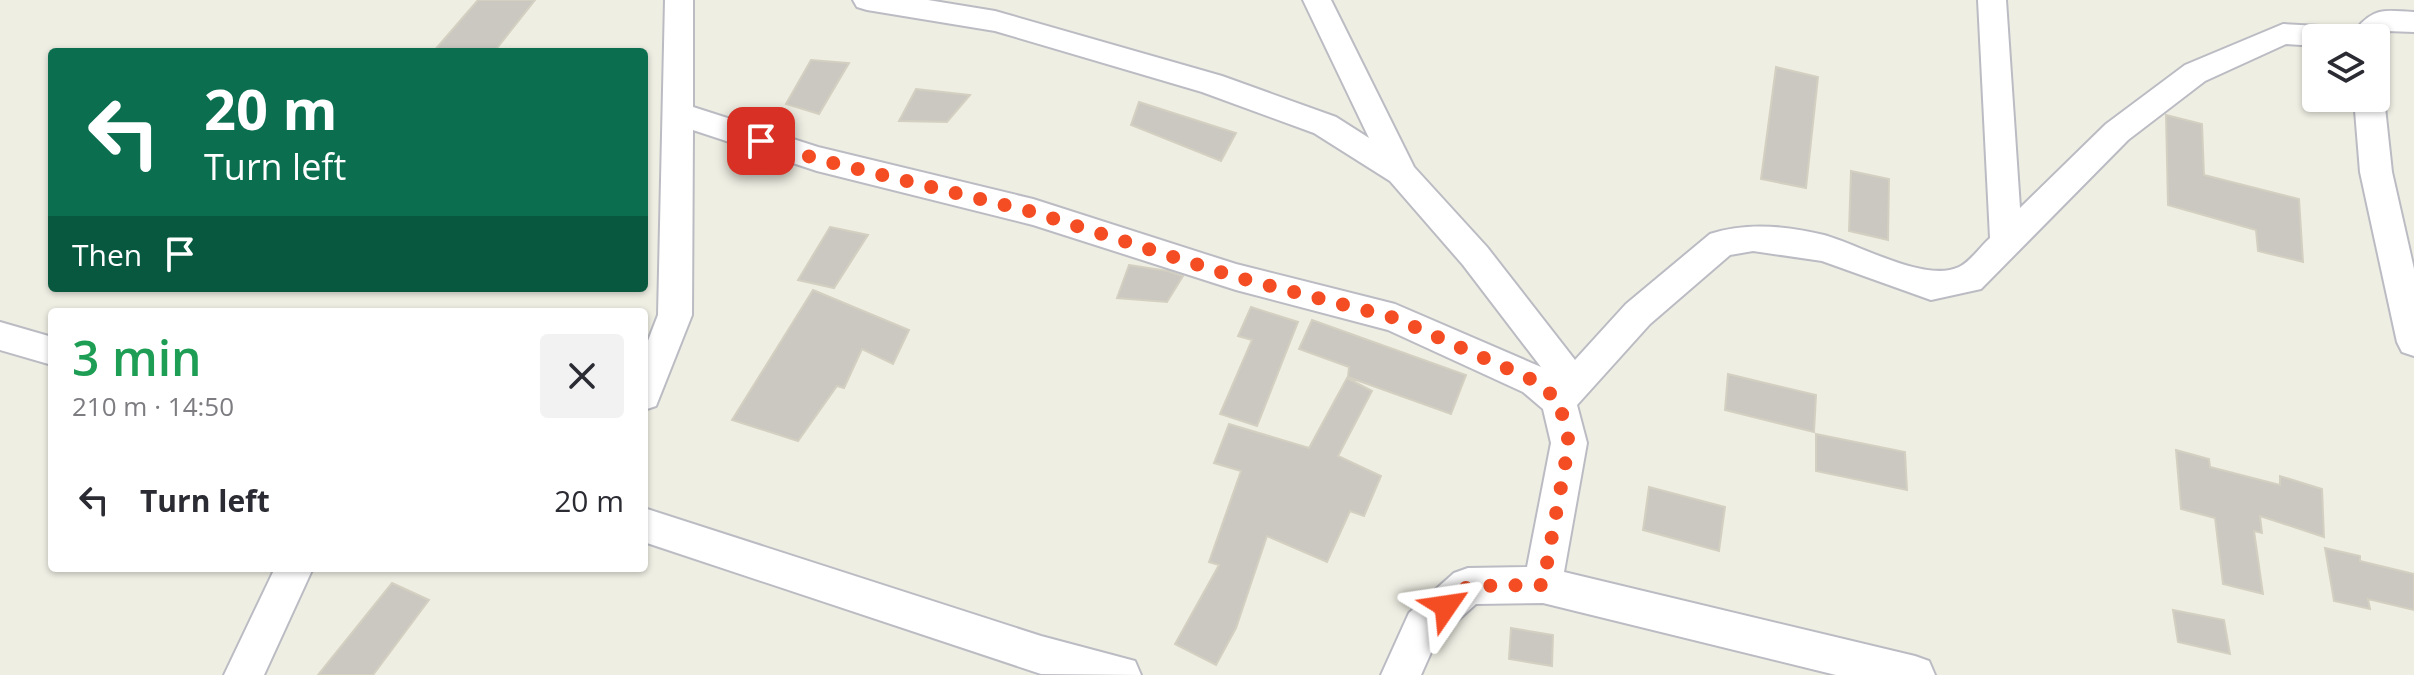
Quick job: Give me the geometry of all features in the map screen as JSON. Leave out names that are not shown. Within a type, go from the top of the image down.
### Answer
[{"type":"street","points":[[648,385],[675,315],[679,0]]},
{"type":"street","points":[[867,0],[995,21],[1211,84],[1325,125],[1401,173]]},
{"type":"street","points":[[1317,0],[1401,173],[1475,256],[1566,393],[1569,443],[1543,585]]},
{"type":"street","points":[[1992,0],[2006,241]]},
{"type":"street","points":[[2377,24],[2379,21],[2414,22]]},
{"type":"street","points":[[1566,393],[1638,314],[1721,243],[1753,238],[1823,248],[1931,286],[1969,279],[2117,132],[2195,73],[2283,34],[2302,35]]},
{"type":"street","points":[[2370,112],[2376,172],[2414,342]]},
{"type":"street","points":[[677,113],[817,159],[1033,212],[1236,277],[1395,318],[1566,393]]},
{"type":"street","points":[[0,336],[48,350]]},
{"type":"street","points":[[648,526],[1036,665],[1121,675]]},
{"type":"street","points":[[244,675],[292,572]]},
{"type":"street","points":[[1401,675],[1423,626],[1468,586],[1543,585],[1915,675]]},
{"type":"building","points":[[478,0],[535,0],[497,48],[436,48]]},
{"type":"building","points":[[811,60],[849,63],[819,114],[786,104]]},
{"type":"building","points":[[1776,67],[1818,77],[1806,188],[1761,179]]},
{"type":"building","points":[[916,89],[970,95],[947,122],[899,121]]},
{"type":"building","points":[[1139,102],[1236,133],[1221,161],[1131,125]]},
{"type":"building","points":[[2166,115],[2202,124],[2204,175],[2299,199],[2303,262],[2258,251],[2256,230],[2168,205]]},
{"type":"building","points":[[1851,171],[1889,179],[1888,240],[1849,231]]},
{"type":"building","points":[[830,227],[868,235],[834,288],[798,280]]},
{"type":"building","points":[[1129,265],[1183,276],[1167,302],[1117,298]]},
{"type":"building","points":[[813,290],[909,330],[893,364],[862,349],[844,388],[837,386],[798,441],[732,420]]},
{"type":"building","points":[[1251,307],[1298,322],[1257,426],[1220,414],[1252,340],[1238,336]]},
{"type":"building","points":[[1312,320],[1466,375],[1451,414],[1348,377],[1349,367],[1299,349]]},
{"type":"building","points":[[1728,374],[1816,395],[1814,432],[1725,410]]},
{"type":"building","points":[[1347,378],[1372,391],[1338,456],[1381,476],[1364,516],[1350,511],[1327,562],[1267,536],[1236,628],[1216,665],[1175,644],[1219,565],[1209,562],[1241,471],[1214,463],[1229,424],[1309,448]]},
{"type":"building","points":[[1816,434],[1905,452],[1907,490],[1816,471]]},
{"type":"building","points":[[2176,450],[2209,459],[2210,467],[2280,485],[2280,476],[2322,489],[2324,537],[2260,516],[2262,533],[2254,531],[2263,594],[2223,584],[2215,518],[2181,509]]},
{"type":"building","points":[[1649,487],[1725,507],[1719,551],[1643,530]]},
{"type":"building","points":[[2325,548],[2360,556],[2360,561],[2414,574],[2414,610],[2368,599],[2370,609],[2334,601]]},
{"type":"building","points":[[392,583],[429,600],[373,675],[318,675]]},
{"type":"building","points":[[2173,610],[2224,620],[2230,654],[2178,642]]},
{"type":"building","points":[[1511,628],[1553,635],[1552,666],[1509,659]]},
{"type":"route","points":[[761,141],[817,159],[1033,212],[1236,277],[1395,318],[1535,381],[1559,401],[1569,443],[1543,585],[1468,586],[1446,606]]}]
